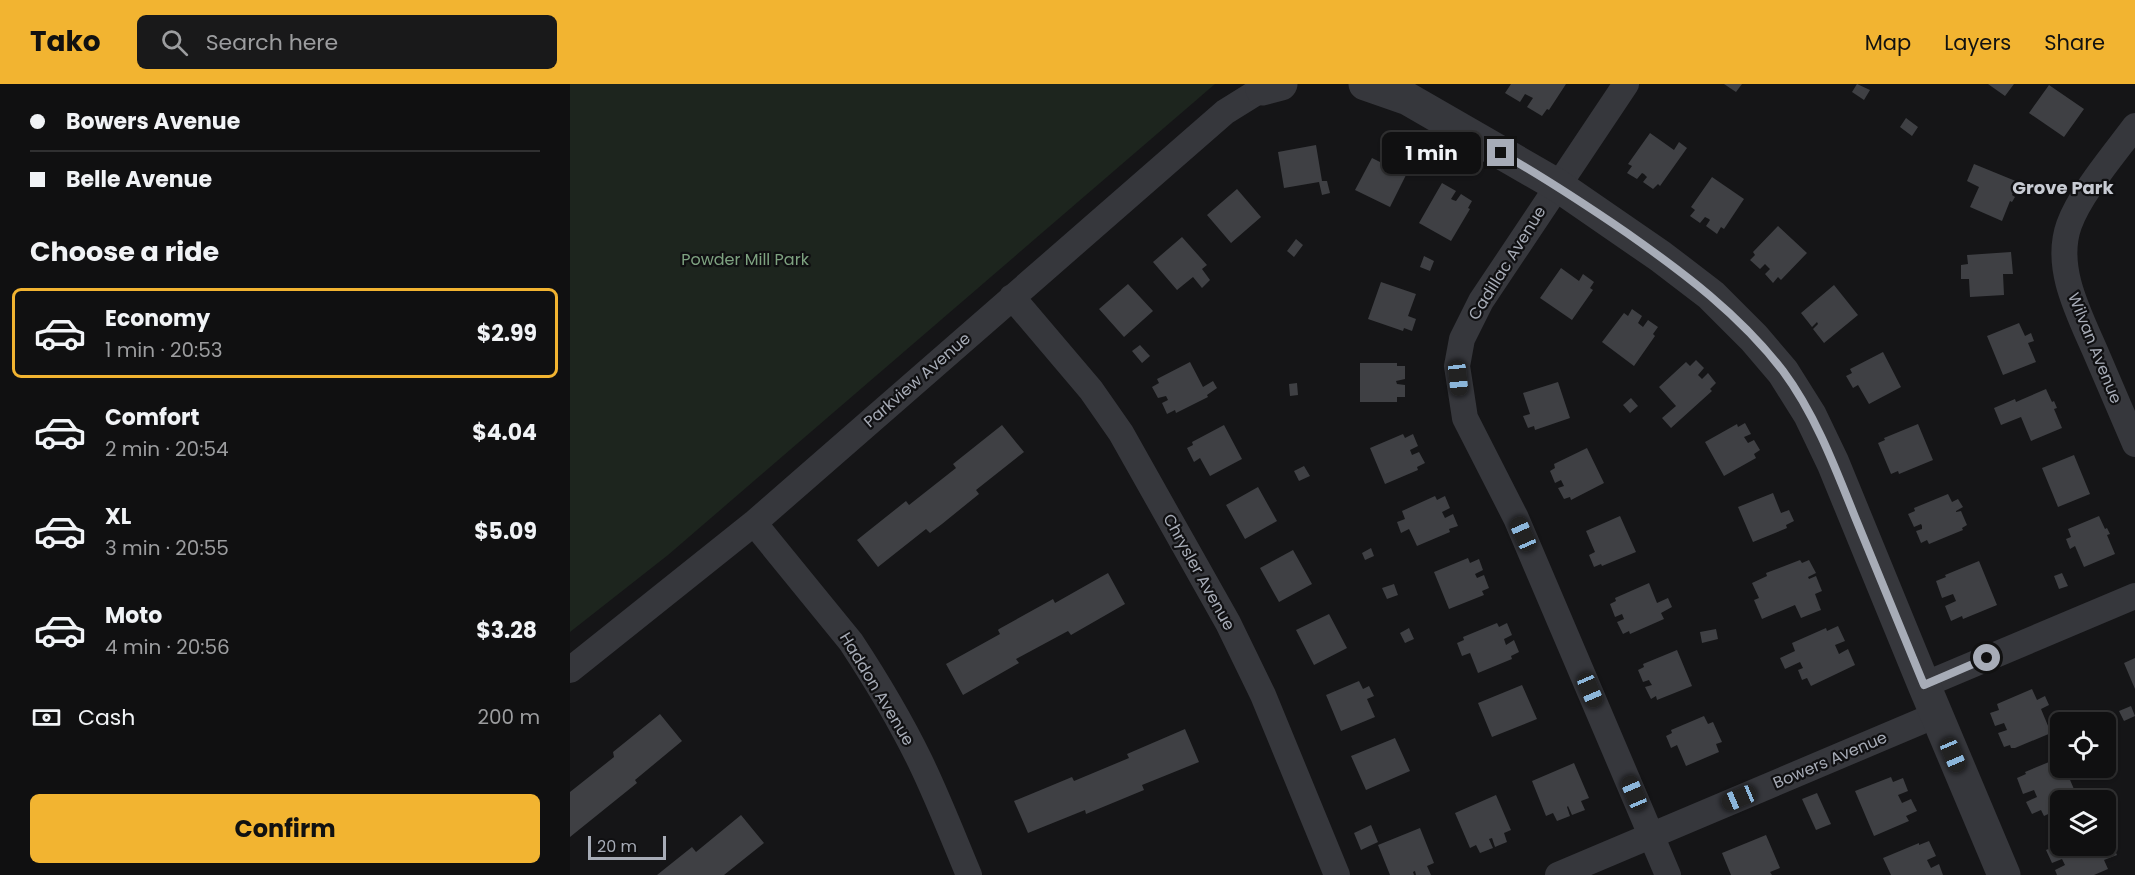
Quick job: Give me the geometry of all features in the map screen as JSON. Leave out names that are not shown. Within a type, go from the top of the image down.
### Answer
[{"type":"street","points":[[1365,84],[1408,99],[1557,185],[1711,294],[1783,372],[1810,415],[1833,463],[2004,875]]},
{"type":"street","name":"Cadillac Avenue","points":[[1626,84],[1481,301],[1462,339],[1457,366],[1464,418],[1516,518],[1668,875]]},
{"type":"street","name":"Parkview Avenue","points":[[570,669],[754,523],[1225,112],[1272,86]]},
{"type":"street","name":"Wilvan Avenue","points":[[2135,126],[2079,204],[2069,225],[2064,247],[2065,267],[2073,298],[2135,444]]},
{"type":"street","name":"Chrysler Avenue","points":[[1012,297],[1091,390],[1121,433],[1223,613],[1263,695],[1337,875]]},
{"type":"street","name":"Haddon Avenue","points":[[754,523],[851,642],[864,662],[921,763],[969,875]]},
{"type":"street","points":[[1924,685],[2135,596]]},
{"type":"street","name":"Bowers Avenue","points":[[1558,875],[1936,715]]},
{"type":"green space","name":"Powder Mill Park","points":[[570,84],[1215,84],[668,555],[570,632]]},
{"type":"building","points":[[1511,84],[1566,84],[1549,110],[1547,109],[1542,116],[1527,107],[1533,98],[1525,94],[1520,102],[1505,93]]},
{"type":"building","points":[[1724,84],[1742,84],[1736,92]]},
{"type":"building","points":[[1857,84],[1870,90],[1864,100],[1852,92]]},
{"type":"building","points":[[1988,84],[2014,84],[2005,96]]},
{"type":"building","points":[[2049,85],[2084,109],[2064,137],[2029,113]]},
{"type":"building","points":[[1906,118],[1918,127],[1912,136],[1900,127]]},
{"type":"building","points":[[1650,133],[1674,150],[1679,142],[1687,148],[1660,186],[1658,184],[1653,189],[1643,182],[1647,177],[1644,174],[1642,173],[1637,179],[1627,173],[1632,166],[1628,164]]},
{"type":"building","points":[[1316,145],[1322,181],[1327,181],[1330,193],[1322,195],[1319,182],[1284,188],[1278,152]]},
{"type":"building","points":[[1372,158],[1406,175],[1390,207],[1355,190]]},
{"type":"building","points":[[1974,164],[2018,182],[2012,195],[2015,197],[2012,202],[2010,201],[2002,221],[1970,207],[1979,187],[1967,181]]},
{"type":"building","points":[[1712,177],[1744,199],[1724,229],[1721,227],[1717,234],[1706,226],[1709,219],[1705,217],[1700,223],[1690,216],[1695,210],[1691,207]]},
{"type":"building","points":[[1442,183],[1456,191],[1451,199],[1456,201],[1461,194],[1472,201],[1468,208],[1470,209],[1451,241],[1419,223]]},
{"type":"building","points":[[1237,189],[1261,217],[1231,243],[1207,215]]},
{"type":"building","points":[[1778,226],[1807,253],[1781,280],[1778,277],[1773,283],[1765,274],[1770,269],[1765,264],[1760,269],[1750,260],[1755,255],[1753,252]]},
{"type":"building","points":[[1182,237],[1207,265],[1202,269],[1210,280],[1202,288],[1193,277],[1177,290],[1153,262]]},
{"type":"building","points":[[1296,239],[1303,245],[1294,257],[1287,251]]},
{"type":"building","points":[[2011,252],[2013,274],[2003,274],[2004,295],[1970,297],[1969,279],[1961,279],[1961,265],[1968,264],[1967,255]]},
{"type":"building","points":[[1424,256],[1434,261],[1430,271],[1420,267]]},
{"type":"building","points":[[1561,268],[1579,281],[1583,274],[1594,282],[1590,288],[1593,290],[1572,320],[1540,298]]},
{"type":"building","points":[[1381,282],[1416,294],[1408,316],[1416,319],[1412,331],[1404,328],[1403,331],[1368,319]]},
{"type":"building","points":[[1128,284],[1153,311],[1124,337],[1099,309]]},
{"type":"building","points":[[1834,285],[1858,315],[1824,343],[1813,329],[1818,324],[1817,322],[1812,327],[1801,313]]},
{"type":"building","points":[[1632,309],[1642,316],[1638,323],[1643,327],[1648,320],[1658,327],[1653,334],[1655,336],[1634,366],[1602,342],[1624,313],[1628,316]]},
{"type":"building","points":[[2019,323],[2025,336],[2031,333],[2034,341],[2028,343],[2036,362],[2003,375],[1987,336]]},
{"type":"building","points":[[1140,345],[1150,356],[1142,363],[1132,351]]},
{"type":"building","points":[[1883,352],[1901,387],[1869,404],[1858,385],[1853,388],[1846,376],[1852,373],[1850,369]]},
{"type":"building","points":[[1696,360],[1704,368],[1698,375],[1702,379],[1708,373],[1716,383],[1710,389],[1712,391],[1671,428],[1662,418],[1676,406],[1659,387],[1686,362],[1690,366]]},
{"type":"building","points":[[1190,362],[1203,387],[1213,381],[1217,388],[1207,395],[1208,397],[1176,413],[1175,410],[1167,414],[1162,403],[1168,400],[1166,396],[1158,398],[1152,387],[1159,383],[1157,379]]},
{"type":"building","points":[[1360,363],[1397,363],[1397,366],[1405,366],[1405,379],[1396,381],[1397,384],[1405,385],[1405,397],[1397,397],[1397,402],[1360,402]]},
{"type":"building","points":[[1558,382],[1570,418],[1535,430],[1534,426],[1528,428],[1523,416],[1530,414],[1523,393]]},
{"type":"building","points":[[1297,383],[1298,395],[1290,396],[1289,384]]},
{"type":"building","points":[[2046,389],[2057,408],[2054,409],[2062,428],[2031,441],[2021,417],[2001,425],[1994,408],[2015,399],[2016,402]]},
{"type":"building","points":[[1631,398],[1638,406],[1630,413],[1623,405]]},
{"type":"building","points":[[1745,423],[1751,434],[1744,437],[1748,443],[1754,440],[1760,450],[1754,454],[1756,458],[1724,476],[1705,442],[1737,424],[1738,427]]},
{"type":"building","points":[[1918,424],[1933,460],[1899,474],[1898,471],[1891,474],[1878,443],[1885,440],[1884,438]]},
{"type":"building","points":[[1002,425],[1024,452],[976,490],[979,494],[942,524],[930,533],[926,529],[878,567],[857,540],[906,501],[909,505],[956,468],[953,464]]},
{"type":"building","points":[[1224,425],[1242,459],[1210,476],[1200,458],[1194,462],[1187,448],[1193,445],[1192,442]]},
{"type":"building","points":[[1403,434],[1405,438],[1413,434],[1418,446],[1410,450],[1412,455],[1419,452],[1425,463],[1417,467],[1418,470],[1385,484],[1370,448]]},
{"type":"building","points":[[1587,448],[1604,483],[1571,500],[1570,497],[1564,499],[1558,488],[1564,486],[1561,480],[1555,483],[1550,471],[1555,468],[1554,464]]},
{"type":"building","points":[[2074,455],[2090,494],[2058,507],[2042,468]]},
{"type":"building","points":[[1304,466],[1310,476],[1299,481],[1294,471]]},
{"type":"building","points":[[1258,487],[1277,521],[1245,539],[1226,505]]},
{"type":"building","points":[[1773,493],[1781,513],[1789,510],[1794,521],[1786,525],[1787,528],[1753,542],[1738,507]]},
{"type":"building","points":[[1948,494],[1952,502],[1958,499],[1963,507],[1956,512],[1961,511],[1967,525],[1962,528],[1963,530],[1929,544],[1927,540],[1921,543],[1916,531],[1922,529],[1922,526],[1921,524],[1914,527],[1908,514],[1915,511],[1914,508]]},
{"type":"building","points":[[1435,496],[1437,500],[1445,496],[1450,508],[1442,512],[1445,518],[1453,514],[1458,526],[1449,529],[1450,532],[1417,546],[1409,529],[1401,533],[1397,522],[1405,519],[1402,511]]},
{"type":"building","points":[[1620,516],[1636,552],[1594,567],[1589,555],[1595,552],[1586,531]]},
{"type":"building","points":[[2099,516],[2110,534],[2107,535],[2115,554],[2084,567],[2075,546],[2070,549],[2066,539],[2071,537],[2068,529]]},
{"type":"building","points":[[1371,548],[1374,556],[1365,560],[1362,553]]},
{"type":"building","points":[[1293,550],[1312,584],[1279,602],[1260,568]]},
{"type":"building","points":[[1468,558],[1470,563],[1479,559],[1483,570],[1475,574],[1477,578],[1484,575],[1489,588],[1482,591],[1484,595],[1449,609],[1434,572]]},
{"type":"building","points":[[1800,560],[1802,563],[1809,560],[1816,573],[1808,577],[1809,579],[1816,576],[1822,591],[1815,594],[1821,610],[1801,618],[1795,605],[1762,619],[1754,600],[1759,598],[1752,583],[1767,576],[1766,573]]},
{"type":"building","points":[[1979,561],[1997,605],[1963,619],[1962,616],[1951,621],[1945,606],[1956,601],[1953,594],[1942,598],[1936,581]]},
{"type":"building","points":[[1108,573],[1125,604],[1071,635],[1068,631],[1016,659],[1019,663],[963,695],[946,664],[1000,634],[999,629],[1053,599],[1055,603]]},
{"type":"building","points":[[2062,573],[2068,586],[2059,589],[2054,576]]},
{"type":"building","points":[[1649,583],[1657,603],[1668,598],[1672,607],[1661,613],[1664,619],[1630,634],[1629,631],[1623,634],[1617,622],[1624,619],[1622,614],[1615,617],[1610,604],[1616,601],[1615,598]]},
{"type":"building","points":[[1394,584],[1398,595],[1387,599],[1382,588]]},
{"type":"building","points":[[1329,614],[1347,648],[1314,665],[1296,630]]},
{"type":"building","points":[[1497,623],[1499,627],[1507,623],[1512,635],[1504,639],[1506,645],[1514,640],[1519,652],[1511,656],[1512,659],[1478,673],[1470,653],[1462,656],[1457,643],[1464,640],[1463,637]]},
{"type":"building","points":[[1838,626],[1845,641],[1835,645],[1839,654],[1848,649],[1855,665],[1811,686],[1807,678],[1802,680],[1798,670],[1803,668],[1800,662],[1785,669],[1780,658],[1795,651],[1792,643],[1826,628],[1827,631]]},
{"type":"building","points":[[1409,628],[1414,639],[1405,643],[1400,633]]},
{"type":"building","points":[[1716,629],[1718,639],[1702,643],[1700,632]]},
{"type":"building","points":[[1677,650],[1692,686],[1657,700],[1656,696],[1651,699],[1645,687],[1652,685],[1649,680],[1643,682],[1638,670],[1644,667],[1643,664]]},
{"type":"building","points":[[2135,658],[2135,689],[2124,663]]},
{"type":"building","points":[[1359,681],[1363,689],[1369,686],[1374,696],[1367,699],[1375,717],[1341,731],[1326,695]]},
{"type":"building","points":[[1522,685],[1537,719],[1492,737],[1478,703]]},
{"type":"building","points":[[2032,689],[2037,700],[2045,696],[2049,705],[2041,709],[2050,733],[2015,748],[2011,748],[2010,745],[2004,747],[1998,733],[2007,730],[2004,723],[1995,726],[1990,713],[1999,710],[1997,704]]},
{"type":"building","points":[[2131,706],[2135,716],[2124,721],[2119,711]]},
{"type":"building","points":[[660,714],[682,741],[635,780],[637,783],[570,837],[570,792],[614,757],[613,752]]},
{"type":"building","points":[[1704,716],[1708,724],[1713,722],[1722,742],[1716,744],[1719,752],[1686,766],[1677,745],[1671,748],[1666,736],[1672,733],[1671,730]]},
{"type":"building","points":[[1185,729],[1199,762],[1142,785],[1144,790],[1086,814],[1085,810],[1028,833],[1014,801],[1072,777],[1074,781],[1129,758],[1127,754]]},
{"type":"building","points":[[1395,738],[1410,771],[1366,790],[1351,756]]},
{"type":"building","points":[[2050,762],[2050,778],[2069,778],[2074,790],[2050,790],[2050,813],[2044,816],[2041,810],[2032,814],[2026,802],[2037,797],[2034,790],[2023,794],[2017,778],[2026,774],[2025,772]]},
{"type":"building","points":[[1574,763],[1589,798],[1581,801],[1585,810],[1572,815],[1568,806],[1570,816],[1557,821],[1553,813],[1546,816],[1532,781]]},
{"type":"building","points":[[1891,777],[1893,782],[1903,778],[1908,791],[1898,795],[1902,803],[1911,799],[1917,811],[1906,816],[1909,821],[1874,836],[1855,791]]},
{"type":"building","points":[[1817,793],[1831,824],[1816,830],[1802,799]]},
{"type":"building","points":[[1496,795],[1511,830],[1504,833],[1507,842],[1495,847],[1492,838],[1489,839],[1493,848],[1480,853],[1476,845],[1470,848],[1455,813]]},
{"type":"building","points":[[741,815],[764,843],[724,875],[657,875],[692,847],[696,852]]},
{"type":"building","points":[[1371,825],[1378,842],[1361,850],[1354,833]]},
{"type":"building","points":[[1420,828],[1434,863],[1427,866],[1431,875],[1416,875],[1415,871],[1414,875],[1390,875],[1378,845]]},
{"type":"building","points":[[1766,835],[1780,868],[1770,872],[1772,875],[1731,875],[1722,853]]},
{"type":"building","points":[[1929,841],[1936,856],[1927,860],[1931,868],[1939,864],[1943,875],[1891,875],[1883,858]]},
{"type":"building","points":[[2050,848],[2050,856],[2114,856],[2104,860],[2108,869],[2094,875],[2057,875],[2055,870],[2065,865],[2062,859],[2052,863],[2046,850]]},
{"type":"district","name":"Grove Park","points":[[2063,187]]},
{"type":"route","points":[[1501,153],[1557,185],[1711,294],[1783,372],[1810,415],[1833,463],[1924,685],[1987,658]]}]
